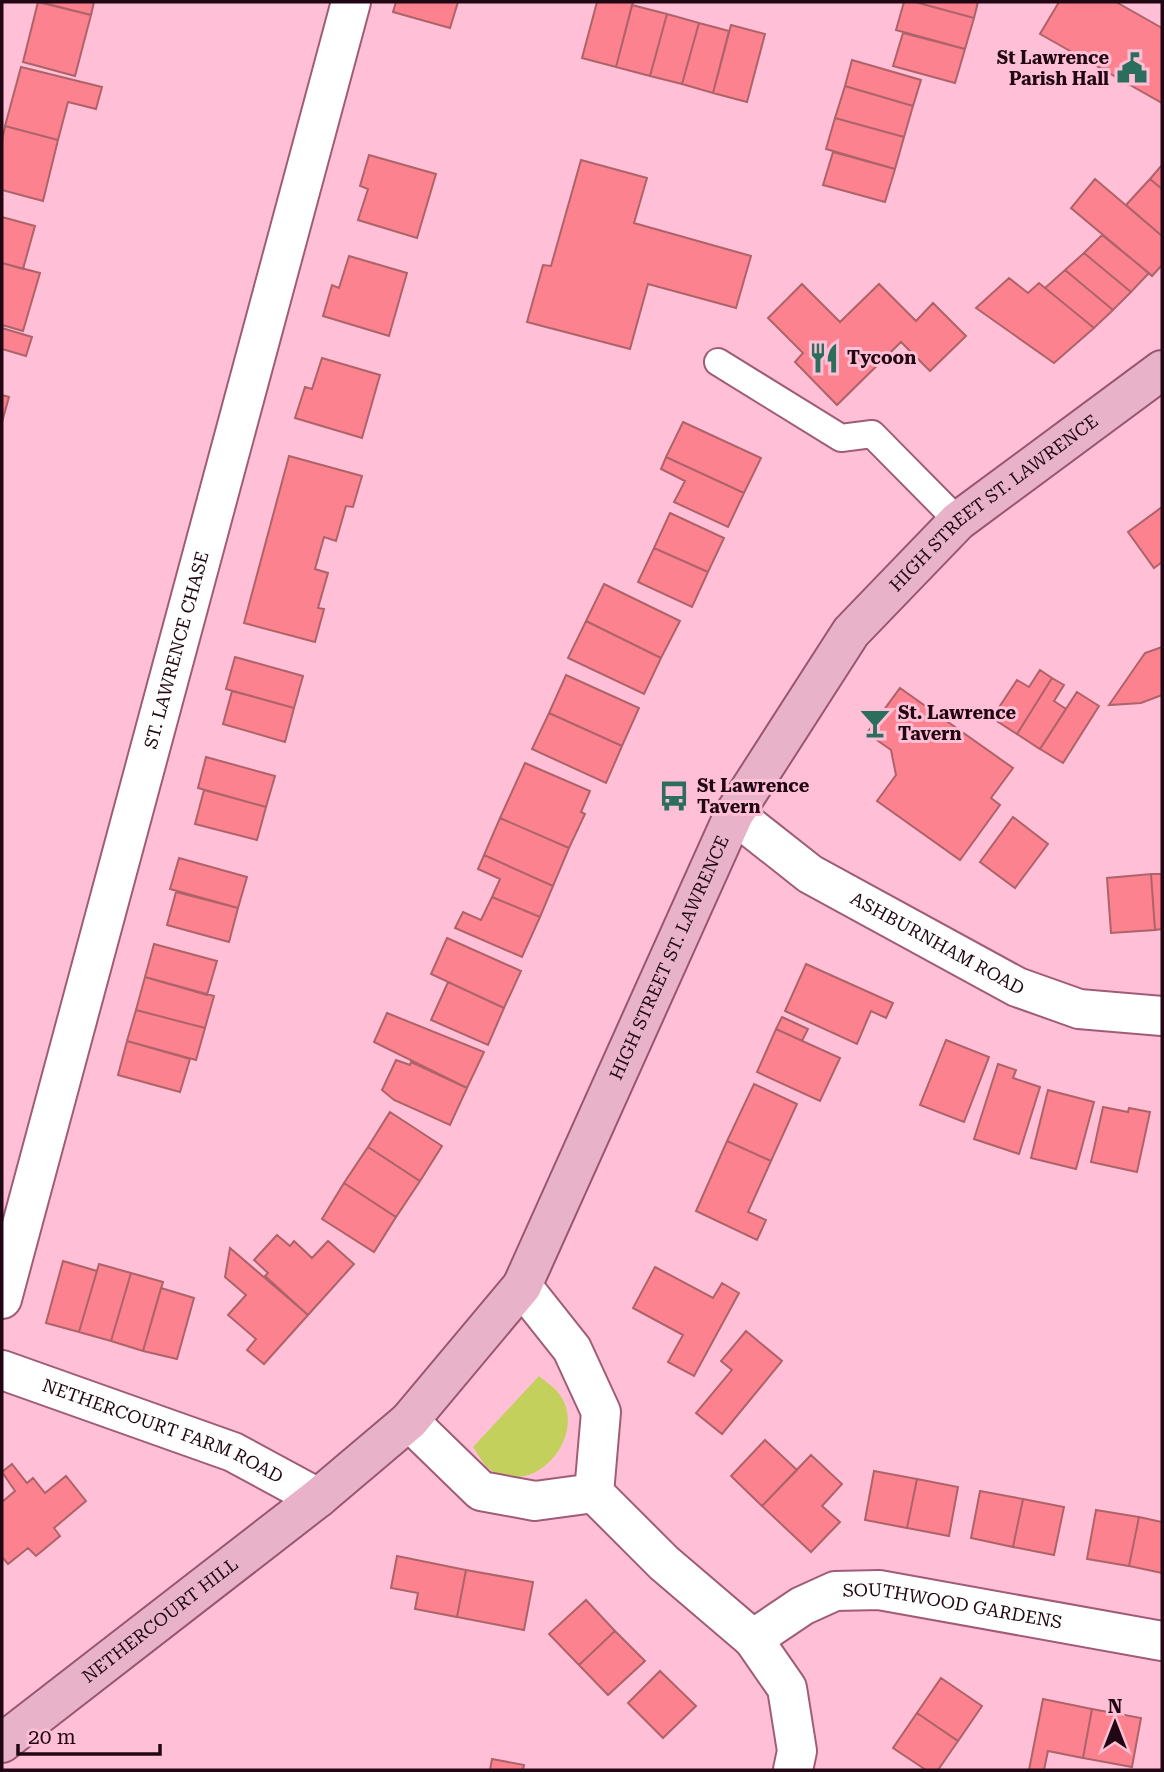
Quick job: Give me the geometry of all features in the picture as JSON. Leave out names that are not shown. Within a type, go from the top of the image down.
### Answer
[{"type":"main road","name":"HIGH STREET ST. LAWRENCE","points":[[318,1498],[409,1421],[522,1286],[734,814],[851,632],[958,521],[1162,370]]},
{"type":"main road","name":"NETHERCOURT HILL","points":[[2,1743],[318,1498]]},
{"type":"street","name":"ST. LAWRENCE CHASE","points":[[2,1299],[351,2]]},
{"type":"street","name":"ASHBURNHAM ROAD","points":[[734,814],[810,874],[1017,987],[1079,1009],[1162,1016]]},
{"type":"street","points":[[522,1286],[572,1349],[601,1412],[594,1493],[664,1563],[753,1639],[787,1688],[797,1751],[793,1770]]},
{"type":"street","name":"NETHERCOURT FARM ROAD","points":[[2,1370],[233,1452],[318,1498]]},
{"type":"street","points":[[409,1421],[481,1491],[535,1501],[594,1493]]},
{"type":"street","name":"SOUTHWOOD GARDENS","points":[[753,1639],[802,1606],[835,1591],[879,1590],[1162,1641]]},
{"type":"lane","points":[[718,362],[841,438],[873,434],[958,521]]},
{"type":"green space","points":[[539,1376],[556,1390],[566,1406],[568,1424],[563,1441],[554,1457],[541,1469],[524,1476],[507,1477],[489,1469],[473,1447]]},
{"type":"building","points":[[38,2],[91,15],[75,76],[23,62]]},
{"type":"building","points":[[40,2],[94,2],[91,15]]},
{"type":"building","points":[[396,2],[458,2],[450,28],[393,12]]},
{"type":"building","points":[[597,2],[633,2],[616,67],[582,58]]},
{"type":"building","points":[[904,2],[915,2],[974,18],[965,49],[896,30]]},
{"type":"building","points":[[915,2],[978,2],[974,18]]},
{"type":"building","name":"St Lawrence Parish Hall","points":[[1059,2],[1116,2],[1162,28],[1162,103],[1040,34]]},
{"type":"building","points":[[632,5],[667,14],[650,76],[616,67]]},
{"type":"building","points":[[667,14],[699,23],[682,84],[650,76]]},
{"type":"building","points":[[699,23],[729,31],[713,93],[682,84]]},
{"type":"building","points":[[731,25],[765,34],[747,102],[713,93]]},
{"type":"building","points":[[903,33],[965,49],[955,83],[893,66]]},
{"type":"building","points":[[852,60],[921,80],[913,106],[845,86]]},
{"type":"building","points":[[21,67],[102,87],[96,109],[68,102],[58,140],[5,126]]},
{"type":"building","points":[[845,86],[913,106],[904,137],[835,118]]},
{"type":"building","points":[[835,118],[904,137],[895,169],[826,149]]},
{"type":"building","points":[[5,126],[58,140],[43,201],[2,190],[2,141]]},
{"type":"building","points":[[833,152],[895,169],[885,202],[823,185]]},
{"type":"building","points":[[369,155],[436,174],[417,238],[358,220],[368,189],[360,186]]},
{"type":"building","points":[[581,160],[647,178],[634,223],[751,256],[736,308],[648,284],[630,349],[527,322],[543,265],[551,266]]},
{"type":"building","points":[[1162,165],[1162,189],[1150,179]]},
{"type":"building","points":[[1095,179],[1162,236],[1162,265],[1152,276],[1071,208]]},
{"type":"building","points":[[1150,179],[1162,189],[1162,236],[1126,205]]},
{"type":"building","points":[[2,217],[35,226],[23,269],[2,263]]},
{"type":"building","points":[[1102,235],[1149,273],[1131,292],[1084,253]]},
{"type":"building","points":[[1084,253],[1131,292],[1113,310],[1065,270]]},
{"type":"building","points":[[349,256],[407,273],[389,336],[323,316],[332,285],[339,288]]},
{"type":"building","points":[[2,263],[40,273],[23,331],[2,325]]},
{"type":"building","points":[[1065,270],[1113,310],[1094,328],[1045,288]]},
{"type":"building","points":[[1009,278],[1028,293],[1039,283],[1094,328],[1054,363],[976,308]]},
{"type":"building","points":[[802,284],[840,322],[879,284],[916,321],[933,303],[966,336],[930,371],[901,342],[837,405],[795,362],[803,353],[768,318]]},
{"type":"building","points":[[2,328],[32,337],[26,356],[2,349]]},
{"type":"building","points":[[322,358],[380,375],[362,438],[295,418],[305,387],[312,389]]},
{"type":"building","points":[[2,395],[9,397],[2,422]]},
{"type":"building","points":[[683,422],[761,458],[744,493],[666,457]]},
{"type":"building","points":[[289,456],[362,476],[353,507],[346,506],[336,541],[324,537],[315,569],[328,573],[318,608],[324,609],[315,642],[244,623]]},
{"type":"building","points":[[666,457],[744,493],[728,527],[674,502],[685,481],[661,469]]},
{"type":"building","points":[[1162,507],[1162,562],[1154,568],[1128,532]]},
{"type":"building","points":[[670,513],[724,538],[708,572],[654,548]]},
{"type":"building","points":[[654,548],[708,572],[692,607],[638,582]]},
{"type":"building","points":[[604,584],[680,621],[661,658],[586,621]]},
{"type":"building","points":[[586,621],[661,658],[644,694],[568,658]]},
{"type":"building","points":[[1162,647],[1162,695],[1141,703],[1109,705],[1145,653]]},
{"type":"building","points":[[235,657],[303,676],[294,708],[226,689]]},
{"type":"building","points":[[1040,670],[1052,678],[1017,734],[992,718],[1017,680],[1029,687]]},
{"type":"building","points":[[566,675],[639,708],[622,746],[549,713]]},
{"type":"building","points":[[1052,678],[1064,685],[1054,701],[1066,709],[1040,749],[1017,734]]},
{"type":"building","points":[[900,688],[1013,768],[991,798],[1000,805],[960,860],[877,801],[896,775],[891,750],[867,733]]},
{"type":"building","points":[[232,691],[294,708],[285,742],[223,724]]},
{"type":"building","points":[[1077,692],[1099,706],[1063,763],[1040,749]]},
{"type":"building","points":[[549,713],[622,746],[606,783],[532,749]]},
{"type":"building","points":[[206,757],[275,776],[266,807],[198,788]]},
{"type":"building","points":[[525,763],[590,791],[581,812],[585,814],[569,848],[500,818]]},
{"type":"building","points":[[204,790],[266,807],[257,840],[195,824]]},
{"type":"building","points":[[1013,817],[1048,844],[1015,888],[980,862]]},
{"type":"building","points":[[500,818],[569,848],[553,886],[484,855]]},
{"type":"building","points":[[484,855],[553,886],[540,917],[492,897],[500,879],[478,869]]},
{"type":"building","points":[[179,858],[247,877],[238,908],[170,889]]},
{"type":"building","points":[[1151,874],[1155,930],[1111,933],[1107,878]]},
{"type":"building","points":[[1151,874],[1162,874],[1162,929],[1155,930]]},
{"type":"building","points":[[176,892],[238,908],[229,942],[167,925]]},
{"type":"building","points":[[492,897],[540,917],[522,957],[455,928],[463,912],[481,920]]},
{"type":"building","points":[[447,938],[521,971],[504,1008],[431,974]]},
{"type":"building","points":[[154,944],[217,961],[207,995],[145,977]]},
{"type":"building","points":[[806,964],[893,1003],[886,1018],[871,1011],[857,1044],[785,1011]]},
{"type":"building","points":[[145,977],[214,996],[205,1028],[136,1010]]},
{"type":"building","points":[[448,982],[504,1008],[488,1045],[431,1020]]},
{"type":"building","points":[[136,1010],[205,1028],[196,1060],[127,1041]]},
{"type":"building","points":[[387,1013],[484,1052],[467,1088],[374,1042]]},
{"type":"building","points":[[782,1017],[808,1029],[802,1041],[776,1029]]},
{"type":"building","points":[[776,1029],[840,1058],[820,1101],[757,1072]]},
{"type":"building","points":[[946,1040],[989,1057],[964,1122],[920,1105]]},
{"type":"building","points":[[127,1041],[190,1059],[180,1092],[118,1075]]},
{"type":"building","points":[[396,1060],[410,1065],[411,1062],[467,1088],[450,1125],[394,1100],[382,1090]]},
{"type":"building","points":[[998,1064],[1016,1070],[1013,1078],[1040,1087],[1019,1154],[974,1139]]},
{"type":"building","points":[[754,1084],[797,1104],[771,1161],[727,1141]]},
{"type":"building","points":[[1048,1090],[1094,1102],[1076,1169],[1031,1158]]},
{"type":"building","points":[[1103,1107],[1128,1112],[1129,1108],[1150,1112],[1137,1172],[1091,1162]]},
{"type":"building","points":[[390,1112],[442,1146],[420,1181],[368,1147]]},
{"type":"building","points":[[727,1141],[771,1161],[748,1212],[766,1220],[757,1240],[696,1211]]},
{"type":"building","points":[[368,1147],[420,1181],[396,1217],[344,1183]]},
{"type":"building","points":[[344,1183],[396,1217],[374,1252],[322,1219]]},
{"type":"building","points":[[277,1235],[290,1246],[294,1241],[312,1258],[328,1241],[354,1264],[308,1315],[265,1276],[268,1273],[254,1260]]},
{"type":"building","points":[[230,1248],[308,1315],[264,1364],[247,1350],[256,1339],[228,1315],[246,1295],[225,1277]]},
{"type":"building","points":[[63,1261],[97,1271],[79,1332],[46,1323]]},
{"type":"building","points":[[99,1264],[131,1273],[111,1341],[79,1332]]},
{"type":"building","points":[[655,1267],[713,1298],[722,1283],[739,1293],[694,1376],[668,1362],[683,1335],[633,1308]]},
{"type":"building","points":[[131,1273],[163,1282],[143,1351],[111,1341]]},
{"type":"building","points":[[161,1288],[194,1298],[177,1359],[143,1351]]},
{"type":"building","points":[[746,1331],[782,1361],[722,1434],[696,1413],[732,1370],[721,1361]]},
{"type":"building","points":[[765,1440],[797,1470],[762,1506],[731,1476]]},
{"type":"building","points":[[811,1455],[842,1484],[822,1506],[840,1522],[811,1552],[762,1506]]},
{"type":"building","points":[[12,1464],[27,1483],[33,1478],[45,1493],[66,1476],[86,1501],[54,1528],[60,1536],[36,1556],[28,1548],[8,1564],[2,1557],[2,1502],[15,1491],[2,1472]]},
{"type":"building","points":[[874,1471],[917,1479],[907,1528],[865,1520]]},
{"type":"building","points":[[917,1479],[958,1487],[949,1536],[907,1528]]},
{"type":"building","points":[[980,1491],[1023,1499],[1013,1547],[971,1538]]},
{"type":"building","points":[[1023,1499],[1064,1507],[1054,1555],[1013,1547]]},
{"type":"building","points":[[1096,1510],[1139,1517],[1129,1566],[1087,1559]]},
{"type":"building","points":[[1139,1517],[1162,1522],[1162,1573],[1129,1566]]},
{"type":"building","points":[[397,1556],[466,1570],[457,1617],[415,1609],[418,1593],[391,1588]]},
{"type":"building","points":[[466,1570],[533,1582],[524,1630],[457,1617]]},
{"type":"building","points":[[586,1600],[615,1631],[579,1665],[549,1634]]},
{"type":"building","points":[[615,1631],[645,1661],[608,1695],[579,1665]]},
{"type":"building","points":[[660,1671],[696,1706],[663,1738],[628,1703]]},
{"type":"building","points":[[941,1678],[982,1706],[958,1741],[917,1713]]},
{"type":"building","points":[[1043,1699],[1092,1709],[1083,1758],[1048,1751],[1044,1770],[1029,1770]]},
{"type":"building","points":[[1092,1709],[1141,1718],[1132,1767],[1083,1758]]},
{"type":"building","points":[[917,1713],[958,1741],[938,1770],[926,1770],[893,1748]]},
{"type":"building","points":[[492,1759],[524,1765],[523,1770],[490,1770]]},
{"type":"place","name":"St Lawrence Parish Hall","points":[[1132,68]]},
{"type":"place","name":"Tycoon","points":[[824,358]]},
{"type":"place","name":"St. Lawrence Tavern","points":[[875,723]]},
{"type":"place","name":"St Lawrence Tavern","points":[[674,796]]}]
